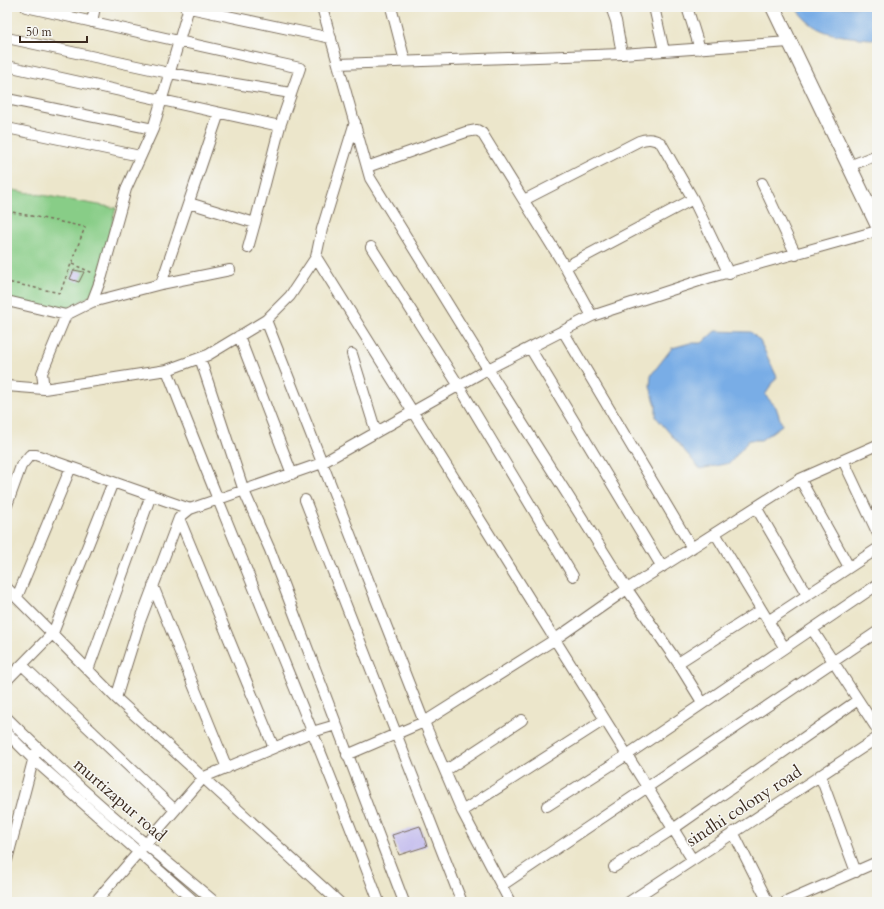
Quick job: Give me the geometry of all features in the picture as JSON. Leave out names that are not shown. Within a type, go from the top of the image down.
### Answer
[{"type":"highway","points":[[773,7],[877,224]]},
{"type":"street","points":[[26,7],[300,68],[280,126],[248,248]]},
{"type":"street","points":[[92,22],[95,7]]},
{"type":"street","points":[[92,302],[102,276],[126,189],[153,129],[179,41],[187,7],[331,38]]},
{"type":"street","points":[[322,7],[370,178],[488,369],[627,589],[678,663],[702,702]]},
{"type":"street","points":[[391,7],[405,61]]},
{"type":"street","points":[[611,7],[616,21],[622,54]]},
{"type":"street","points":[[654,7],[664,51]]},
{"type":"street","points":[[687,7],[700,49]]},
{"type":"street","points":[[7,38],[169,73],[291,93]]},
{"type":"street","points":[[338,64],[622,54],[789,42]]},
{"type":"street","points":[[7,66],[280,126]]},
{"type":"street","points":[[7,98],[153,129]]},
{"type":"street","points":[[161,284],[219,113]]},
{"type":"street","points":[[7,386],[44,389],[167,370],[200,358],[266,320],[290,296],[316,257],[322,229],[355,122]]},
{"type":"street","points":[[7,128],[140,156]]},
{"type":"street","points":[[367,167],[466,132],[476,130],[482,133],[565,267],[592,316]]},
{"type":"street","points":[[524,200],[639,141],[651,139],[660,143],[692,199],[729,274]]},
{"type":"street","points":[[849,166],[877,155]]},
{"type":"street","points":[[762,183],[796,255]]},
{"type":"street","points":[[565,267],[692,199]]},
{"type":"street","points":[[189,203],[255,223]]},
{"type":"street","points":[[116,698],[139,624],[179,518],[190,509],[322,463],[488,369],[592,316],[708,278],[729,274],[877,231]]},
{"type":"street","points":[[371,247],[459,386],[573,576]]},
{"type":"street","points":[[316,257],[604,720],[648,786],[692,859]]},
{"type":"street","points":[[44,389],[42,373],[66,316],[92,302],[161,284],[230,270]]},
{"type":"street","points":[[7,301],[66,316]]},
{"type":"street","points":[[266,320],[424,722],[462,811],[510,902]]},
{"type":"street","points":[[563,331],[692,548]]},
{"type":"street","points":[[239,336],[292,474]]},
{"type":"street","points":[[530,348],[662,567]]},
{"type":"street","points":[[352,354],[376,432]]},
{"type":"street","points":[[200,358],[244,491],[270,550],[347,756],[404,902]]},
{"type":"street","points":[[167,370],[217,500],[312,732],[379,902]]},
{"type":"street","points":[[347,756],[424,722],[554,640],[627,589],[800,479],[877,445]]},
{"type":"street","points":[[7,505],[21,466],[30,455],[36,455],[190,509]]},
{"type":"street","points":[[843,460],[877,532]]},
{"type":"street","points":[[17,597],[72,467]]},
{"type":"street","points":[[800,479],[849,567]]},
{"type":"street","points":[[7,680],[53,634],[113,482]]},
{"type":"street","points":[[88,670],[151,495]]},
{"type":"street","points":[[304,500],[461,900]]},
{"type":"street","points":[[756,507],[807,595]]},
{"type":"street","points":[[179,518],[274,748]]},
{"type":"street","points":[[715,534],[784,647]]},
{"type":"street","points":[[768,621],[877,549]]},
{"type":"street","points":[[547,806],[627,755],[702,702],[877,585]]},
{"type":"street","points":[[153,586],[227,768]]},
{"type":"street","points":[[7,588],[116,698],[339,902]]},
{"type":"street","points":[[678,663],[761,610]]},
{"type":"street","points":[[812,628],[877,728]]},
{"type":"street","points":[[501,886],[877,632]]},
{"type":"street","points":[[22,664],[175,810]]},
{"type":"street","points":[[614,867],[673,829],[858,700]]},
{"type":"street","name":"murtizapur road","points":[[7,718],[142,848],[214,902]]},
{"type":"street","points":[[445,771],[522,720]]},
{"type":"street","points":[[462,811],[604,720]]},
{"type":"street","points":[[95,902],[204,777],[312,732],[336,726]]},
{"type":"street","points":[[7,733],[33,758],[142,848],[195,902]]},
{"type":"street","points":[[875,740],[877,751]]},
{"type":"street","name":"sindhi colony road","points":[[629,902],[733,832],[875,740]]},
{"type":"street","points":[[7,860],[37,747]]},
{"type":"street","points":[[820,775],[856,872]]},
{"type":"street","points":[[733,832],[768,902]]},
{"type":"street","points":[[786,902],[877,862]]},
{"type":"path","points":[[7,212],[85,227],[60,293],[7,282]]},
{"type":"path","points":[[72,264],[102,276]]},
{"type":"green space","points":[[7,189],[116,208],[95,293],[58,314],[7,304]]},
{"type":"water","points":[[795,7],[877,7],[877,40],[842,36],[822,30],[812,25]]},
{"type":"water","points":[[715,331],[751,332],[760,341],[777,377],[765,395],[776,407],[782,425],[761,440],[749,440],[730,463],[700,469],[656,417],[656,405],[650,387],[651,375],[672,348],[690,343],[702,343]]},
{"type":"building","points":[[74,270],[84,272],[79,282],[70,279]]},
{"type":"building","points":[[420,826],[427,846],[399,855],[392,835]]}]
